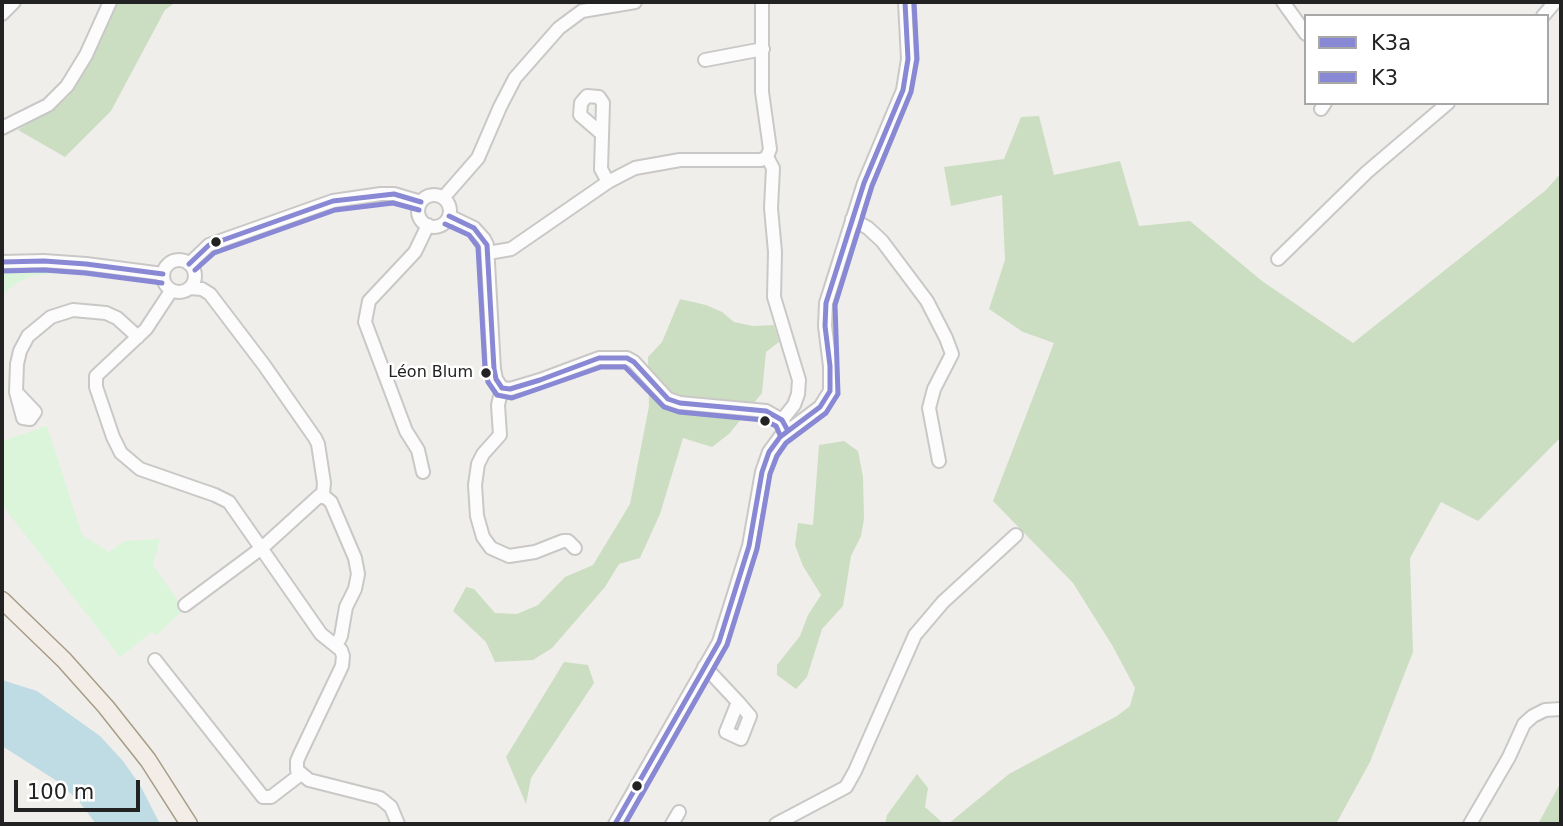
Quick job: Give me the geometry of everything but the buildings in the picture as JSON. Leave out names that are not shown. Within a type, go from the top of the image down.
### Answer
[{"type":"main road","points":[[2,600],[56,652],[106,707],[148,760],[188,824]]},
{"type":"street","points":[[2,14],[14,2]]},
{"type":"street","points":[[2,128],[48,105],[67,86],[86,55],[110,2]]},
{"type":"street","points":[[443,198],[478,158],[499,107],[515,78],[559,28],[582,11],[635,2]]},
{"type":"street","points":[[495,253],[511,249],[608,182],[635,169],[665,162],[761,160],[767,157],[770,149],[762,92],[762,2]]},
{"type":"street","points":[[785,426],[820,407],[830,391],[826,303],[864,183],[904,90],[908,59],[905,2]]},
{"type":"street","points":[[1283,2],[1304,31]]},
{"type":"street","points":[[705,60],[764,49]]},
{"type":"street","points":[[1278,259],[1367,172],[1446,105]]},
{"type":"street","points":[[602,134],[601,169],[608,182]]},
{"type":"street","points":[[615,824],[719,642],[749,546],[766,461],[794,405],[799,380],[774,297],[775,252],[771,208],[773,168],[767,157]]},
{"type":"street","points":[[188,264],[209,245],[333,201],[394,194],[421,202]]},
{"type":"street","points":[[430,196],[443,198],[450,208],[449,216],[441,225],[428,225],[419,213],[421,202],[430,196]]},
{"type":"street","points":[[449,216],[480,233],[495,253],[494,369],[502,388],[498,405],[500,435],[482,454],[475,485],[477,516],[483,537],[491,548],[509,556],[535,552],[563,541],[568,541],[575,548]]},
{"type":"street","points":[[852,219],[883,241],[906,271],[927,301],[949,346],[951,354],[934,389],[929,408],[939,461]]},
{"type":"street","points":[[423,472],[418,450],[406,431],[365,322],[369,301],[415,252],[428,225]]},
{"type":"street","points":[[495,253],[512,255],[520,252]]},
{"type":"street","points":[[185,605],[263,547],[323,493],[324,483],[315,438],[210,294],[202,289],[190,288],[181,292],[171,291],[164,284],[163,274],[171,262],[180,261],[192,268],[195,278],[190,288]]},
{"type":"street","points":[[2,262],[86,264],[163,274]]},
{"type":"street","points":[[171,291],[161,309],[138,337],[96,376],[96,387],[117,447],[140,469],[229,502],[263,547],[321,634],[336,646],[343,656],[342,666],[299,754],[296,766],[301,774],[309,779],[380,798],[391,807],[398,824]]},
{"type":"street","points":[[16,392],[20,351],[28,336],[51,317],[73,310],[106,313],[117,318],[138,337]]},
{"type":"street","points":[[502,388],[510,389],[540,380],[592,360],[620,357],[634,362],[661,393],[674,401],[766,411],[785,426]]},
{"type":"street","points":[[318,497],[325,496],[331,502],[355,558],[358,574],[336,646]]},
{"type":"street","points":[[776,824],[846,787],[915,635],[943,602],[1016,535]]},
{"type":"street","points":[[155,660],[263,797],[271,797],[301,774]]},
{"type":"street","points":[[704,667],[738,702]]},
{"type":"street","points":[[1470,824],[1509,757],[1524,724],[1545,710],[1561,709]]},
{"type":"street","points":[[672,824],[679,812]]},
{"type":"green space","points":[[118,2],[176,2],[165,10],[111,111],[65,157],[18,130],[68,97]]},
{"type":"green space","points":[[1039,116],[1054,175],[1120,161],[1139,226],[1190,221],[1262,281],[1353,343],[1546,190],[1561,173],[1561,437],[1478,521],[1441,502],[1410,558],[1413,652],[1370,762],[1338,824],[948,824],[1009,774],[1117,716],[1130,706],[1135,688],[1073,583],[993,501],[1054,343],[1023,332],[989,309],[1005,260],[1002,195],[951,206],[944,167],[1004,159],[1021,117]]},
{"type":"green space","points":[[56,267],[70,271],[32,276],[18,282],[2,295],[2,268]]},
{"type":"green space","points":[[680,299],[706,305],[722,312],[734,322],[753,326],[774,325],[779,342],[766,352],[762,393],[729,434],[712,447],[683,438],[660,514],[640,558],[619,564],[605,587],[552,648],[533,660],[495,662],[486,642],[453,611],[466,587],[474,589],[495,613],[517,614],[538,605],[565,577],[593,565],[630,504],[649,406],[648,357],[662,342]]},
{"type":"green space","points":[[47,426],[82,535],[109,552],[125,541],[160,539],[153,565],[184,609],[157,635],[152,632],[120,657],[2,505],[2,441]]},
{"type":"green space","points":[[844,441],[858,451],[863,477],[864,519],[861,536],[851,556],[843,606],[822,629],[807,677],[796,689],[777,675],[777,665],[800,636],[808,615],[821,595],[803,566],[795,545],[798,523],[813,525],[819,445]]},
{"type":"green space","points":[[564,662],[588,665],[594,683],[531,778],[526,804],[506,757]]},
{"type":"green space","points":[[917,774],[928,788],[925,807],[944,824],[885,824],[887,815]]},
{"type":"green space","points":[[1561,782],[1561,824],[1538,824]]},
{"type":"water","points":[[2,680],[37,691],[100,736],[140,785],[160,824],[96,824],[78,800],[57,781],[2,746]]},
{"type":"transit line","name":"K3a","points":[[615,824],[719,642],[749,546],[762,472],[769,452],[780,437],[820,407],[830,391],[826,303],[864,183],[903,90],[908,59],[905,2]]},
{"type":"transit line","name":"K3","points":[[625,824],[727,645],[757,549],[770,474],[777,456],[786,443],[826,413],[838,394],[835,305],[872,186],[911,92],[917,59],[914,2]]},
{"type":"transit line","name":"K3a","points":[[189,264],[209,245],[333,201],[394,194],[421,202]]},
{"type":"transit line","name":"K3","points":[[195,270],[214,253],[335,210],[393,203],[419,210]]},
{"type":"transit line","name":"K3a","points":[[449,216],[474,228],[487,245],[494,369],[502,388],[510,389],[540,380],[599,358],[627,358],[634,362],[668,399],[680,403],[766,411],[782,420],[788,431]]},
{"type":"transit line","name":"K3","points":[[445,224],[469,235],[478,247],[485,369],[488,382],[497,395],[512,398],[601,367],[625,367],[664,407],[679,412],[763,420],[776,426],[780,435]]},
{"type":"transit line","name":"K3a","points":[[2,262],[86,264],[163,274]]},
{"type":"transit line","name":"K3","points":[[2,271],[85,273],[162,283]]},
{"type":"place","name":"Léon Blum","points":[[486,373]]}]
